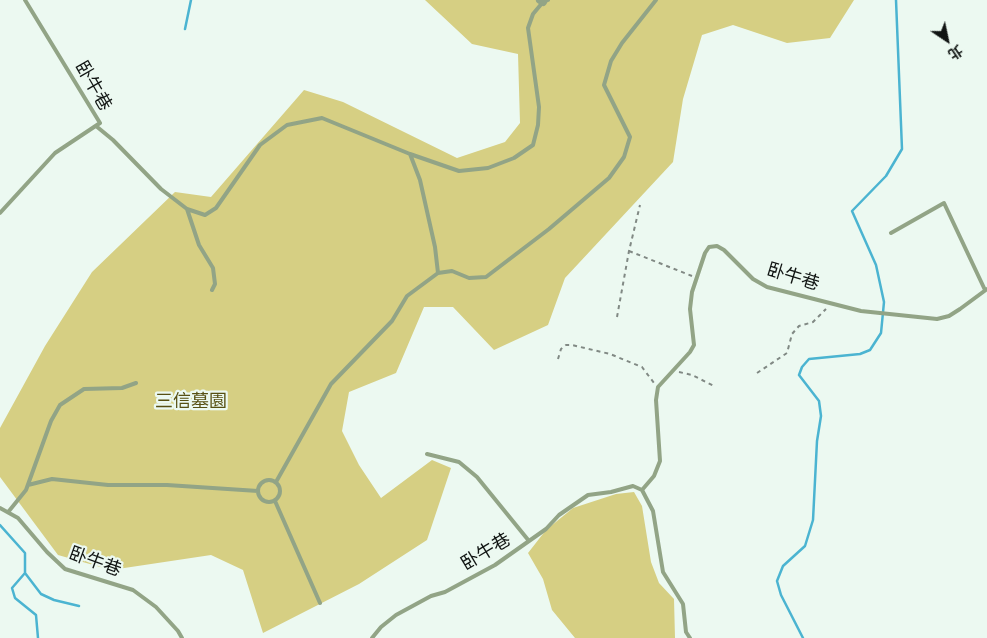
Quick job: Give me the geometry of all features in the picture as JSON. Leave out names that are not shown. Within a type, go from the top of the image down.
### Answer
[{"type":"lane","name":"卧牛巷","points":[[0,213],[50,157],[100,123],[25,0]]},
{"type":"lane","points":[[276,482],[331,384],[392,321],[407,296],[438,273],[452,271],[469,278],[486,277],[549,229],[610,178],[624,157],[630,138],[604,85],[611,61],[656,0]]},
{"type":"lane","points":[[96,126],[113,140],[161,189],[186,209],[205,215],[216,208],[260,145],[286,126],[302,121],[322,118],[410,154],[459,171],[488,168],[514,158],[533,145],[538,126],[539,107],[528,28],[533,14],[544,1]]},
{"type":"lane","points":[[410,154],[420,180],[435,247],[438,273]]},
{"type":"lane","points":[[891,233],[944,203],[986,290]]},
{"type":"lane","points":[[186,209],[199,245],[213,268],[215,284],[212,290]]},
{"type":"lane","name":"卧牛巷","points":[[658,386],[690,352],[694,345],[690,309],[692,292],[705,252],[709,247],[717,246],[724,250],[753,279],[767,287],[861,311],[937,319],[949,316],[986,290]]},
{"type":"lane","points":[[9,511],[28,485],[51,421],[60,405],[84,389],[122,388],[136,383]]},
{"type":"lane","points":[[658,386],[656,400],[660,461],[654,476],[642,490],[653,511],[663,572],[683,604],[686,632],[690,638]]},
{"type":"lane","points":[[427,454],[459,462],[477,477],[529,541]]},
{"type":"lane","points":[[28,485],[52,479],[108,485],[167,485],[258,490]]},
{"type":"lane","points":[[275,501],[263,500],[258,494],[258,490],[259,486],[265,481],[273,480],[276,482]]},
{"type":"lane","points":[[275,501],[280,492],[276,482]]},
{"type":"lane","name":"卧牛巷","points":[[372,638],[381,627],[396,615],[431,596],[445,592],[495,564],[546,529],[559,515],[588,494],[611,492],[632,486],[642,490]]},
{"type":"lane","points":[[275,501],[320,603]]},
{"type":"lane","name":"卧牛巷","points":[[0,508],[9,511],[18,518],[46,552],[65,569],[133,590],[156,607],[182,638]]},
{"type":"path","points":[[617,317],[629,251],[640,205]]},
{"type":"path","points":[[629,251],[697,277]]},
{"type":"path","points":[[756,373],[787,353],[792,334],[798,326],[813,322],[831,303]]},
{"type":"path","points":[[558,359],[561,350],[566,345],[610,354],[642,367],[658,386]]},
{"type":"path","points":[[672,371],[692,375],[714,386]]},
{"type":"green space","name":"三信墓園","points":[[425,0],[854,0],[830,38],[787,43],[733,25],[702,35],[683,99],[673,162],[565,278],[548,325],[494,350],[453,307],[424,307],[396,373],[349,392],[342,431],[359,465],[381,498],[432,460],[451,468],[427,540],[359,584],[263,633],[243,570],[211,555],[111,570],[58,555],[0,477],[0,428],[45,346],[92,272],[175,192],[211,197],[304,90],[343,102],[457,158],[505,142],[520,123],[518,54],[472,44]]},
{"type":"green space","points":[[634,492],[642,506],[651,562],[659,583],[674,599],[675,638],[575,638],[552,610],[543,579],[528,553],[546,530],[573,508],[616,494]]},
{"type":"waterway","points":[[185,29],[191,0]]},
{"type":"waterway","points":[[803,638],[781,595],[777,581],[783,566],[805,546],[813,520],[817,441],[821,416],[819,401],[799,375],[802,367],[809,359],[860,354],[870,350],[881,333],[884,302],[876,265],[852,211],[886,176],[902,149],[896,0]]},
{"type":"waterway","points":[[0,525],[25,553],[25,573],[12,588],[15,598],[36,615],[38,638]]},
{"type":"waterway","points":[[25,573],[41,594],[54,600],[79,606]]}]
